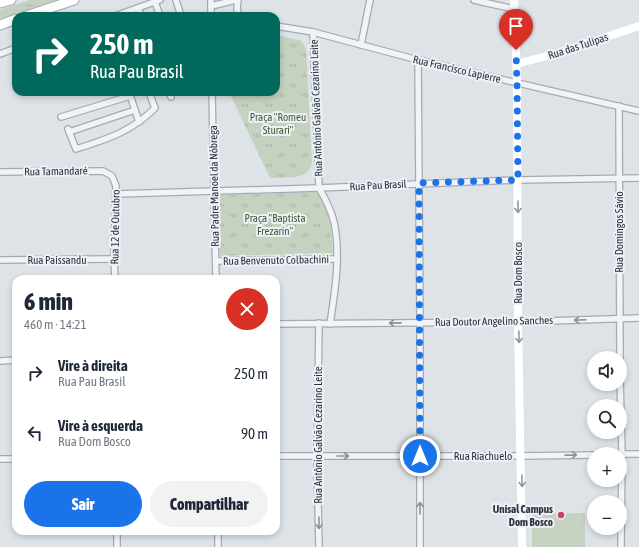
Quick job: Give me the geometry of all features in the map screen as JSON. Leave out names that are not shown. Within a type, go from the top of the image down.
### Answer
[{"type":"main road","points":[[0,3],[11,0]]},
{"type":"main road","points":[[38,12],[74,0]]},
{"type":"main road","name":"Rua Dom Bosco","points":[[514,4],[517,83],[518,322],[522,547]]},
{"type":"main road","points":[[0,25],[12,20]]},
{"type":"main road","name":"Rua das Tulipas","points":[[516,64],[558,53],[639,26]]},
{"type":"street","points":[[176,0],[180,12]]},
{"type":"street","points":[[211,3],[234,0],[237,12]]},
{"type":"street","points":[[361,45],[370,0]]},
{"type":"street","points":[[474,0],[514,4]]},
{"type":"street","points":[[129,12],[157,1],[159,12]]},
{"type":"street","points":[[138,8],[140,12]]},
{"type":"street","name":"Rua Francisco Lapierre","points":[[280,27],[313,32],[418,60],[639,111]]},
{"type":"street","name":"Rua Antônio Galvão Cezarino Leite","points":[[313,32],[319,188],[326,199],[334,222],[337,259],[330,324]]},
{"type":"street","points":[[0,54],[12,50]]},
{"type":"street","points":[[418,60],[420,547]]},
{"type":"street","points":[[61,117],[123,96]]},
{"type":"street","points":[[130,96],[139,122]]},
{"type":"street","points":[[135,110],[69,130],[76,149],[114,137],[143,120],[155,108],[150,96]]},
{"type":"street","name":"Rua Padre Manoel da Nóbrega","points":[[212,96],[216,275]]},
{"type":"street","name":"Rua Domingos Sávio","points":[[619,106],[620,351]]},
{"type":"street","name":"Rua Tamandaré","points":[[0,172],[103,171],[112,176]]},
{"type":"street","name":"Rua 12 de Outubro","points":[[112,176],[116,186],[115,275]]},
{"type":"street","name":"Rua Pau Brasil","points":[[116,194],[319,188],[419,183],[639,178]]},
{"type":"street","name":"Rua Paissandu","points":[[0,260],[114,259]]},
{"type":"street","name":"Rua Benvenuto Colbachini","points":[[216,261],[337,259]]},
{"type":"street","name":"Rua Doutor Angelino Sanches","points":[[280,324],[518,322],[639,318]]},
{"type":"street","name":"Rua Antônio Galvão Cezarino Leite","points":[[319,323],[319,547]]},
{"type":"street","points":[[0,361],[12,360]]},
{"type":"street","points":[[620,391],[621,447]]},
{"type":"street","points":[[627,454],[639,454]]},
{"type":"street","name":"Rua Riachuelo","points":[[280,456],[587,455]]},
{"type":"street","points":[[0,459],[12,459]]},
{"type":"street","points":[[621,487],[621,547]]},
{"type":"street","points":[[117,535],[117,547]]},
{"type":"street","points":[[218,535],[218,547]]},
{"type":"green space","points":[[29,0],[56,0],[21,12],[12,12],[12,15],[0,19],[0,10]]},
{"type":"green space","name":"Praça \"Romeu Sturari\"","points":[[280,36],[299,40],[306,48],[312,163],[310,169],[301,175],[289,178],[270,178],[231,96],[280,96]]},
{"type":"green space","name":"Praça \"Baptista Frezarin\"","points":[[318,192],[328,214],[333,253],[220,256],[217,195]]},
{"type":"green space","points":[[585,513],[585,547],[532,547],[532,514]]},
{"type":"place","name":"Unisal Campus Dom Bosco","points":[[561,515]]},
{"type":"route","points":[[420,456],[419,183],[518,180],[516,50]]}]
